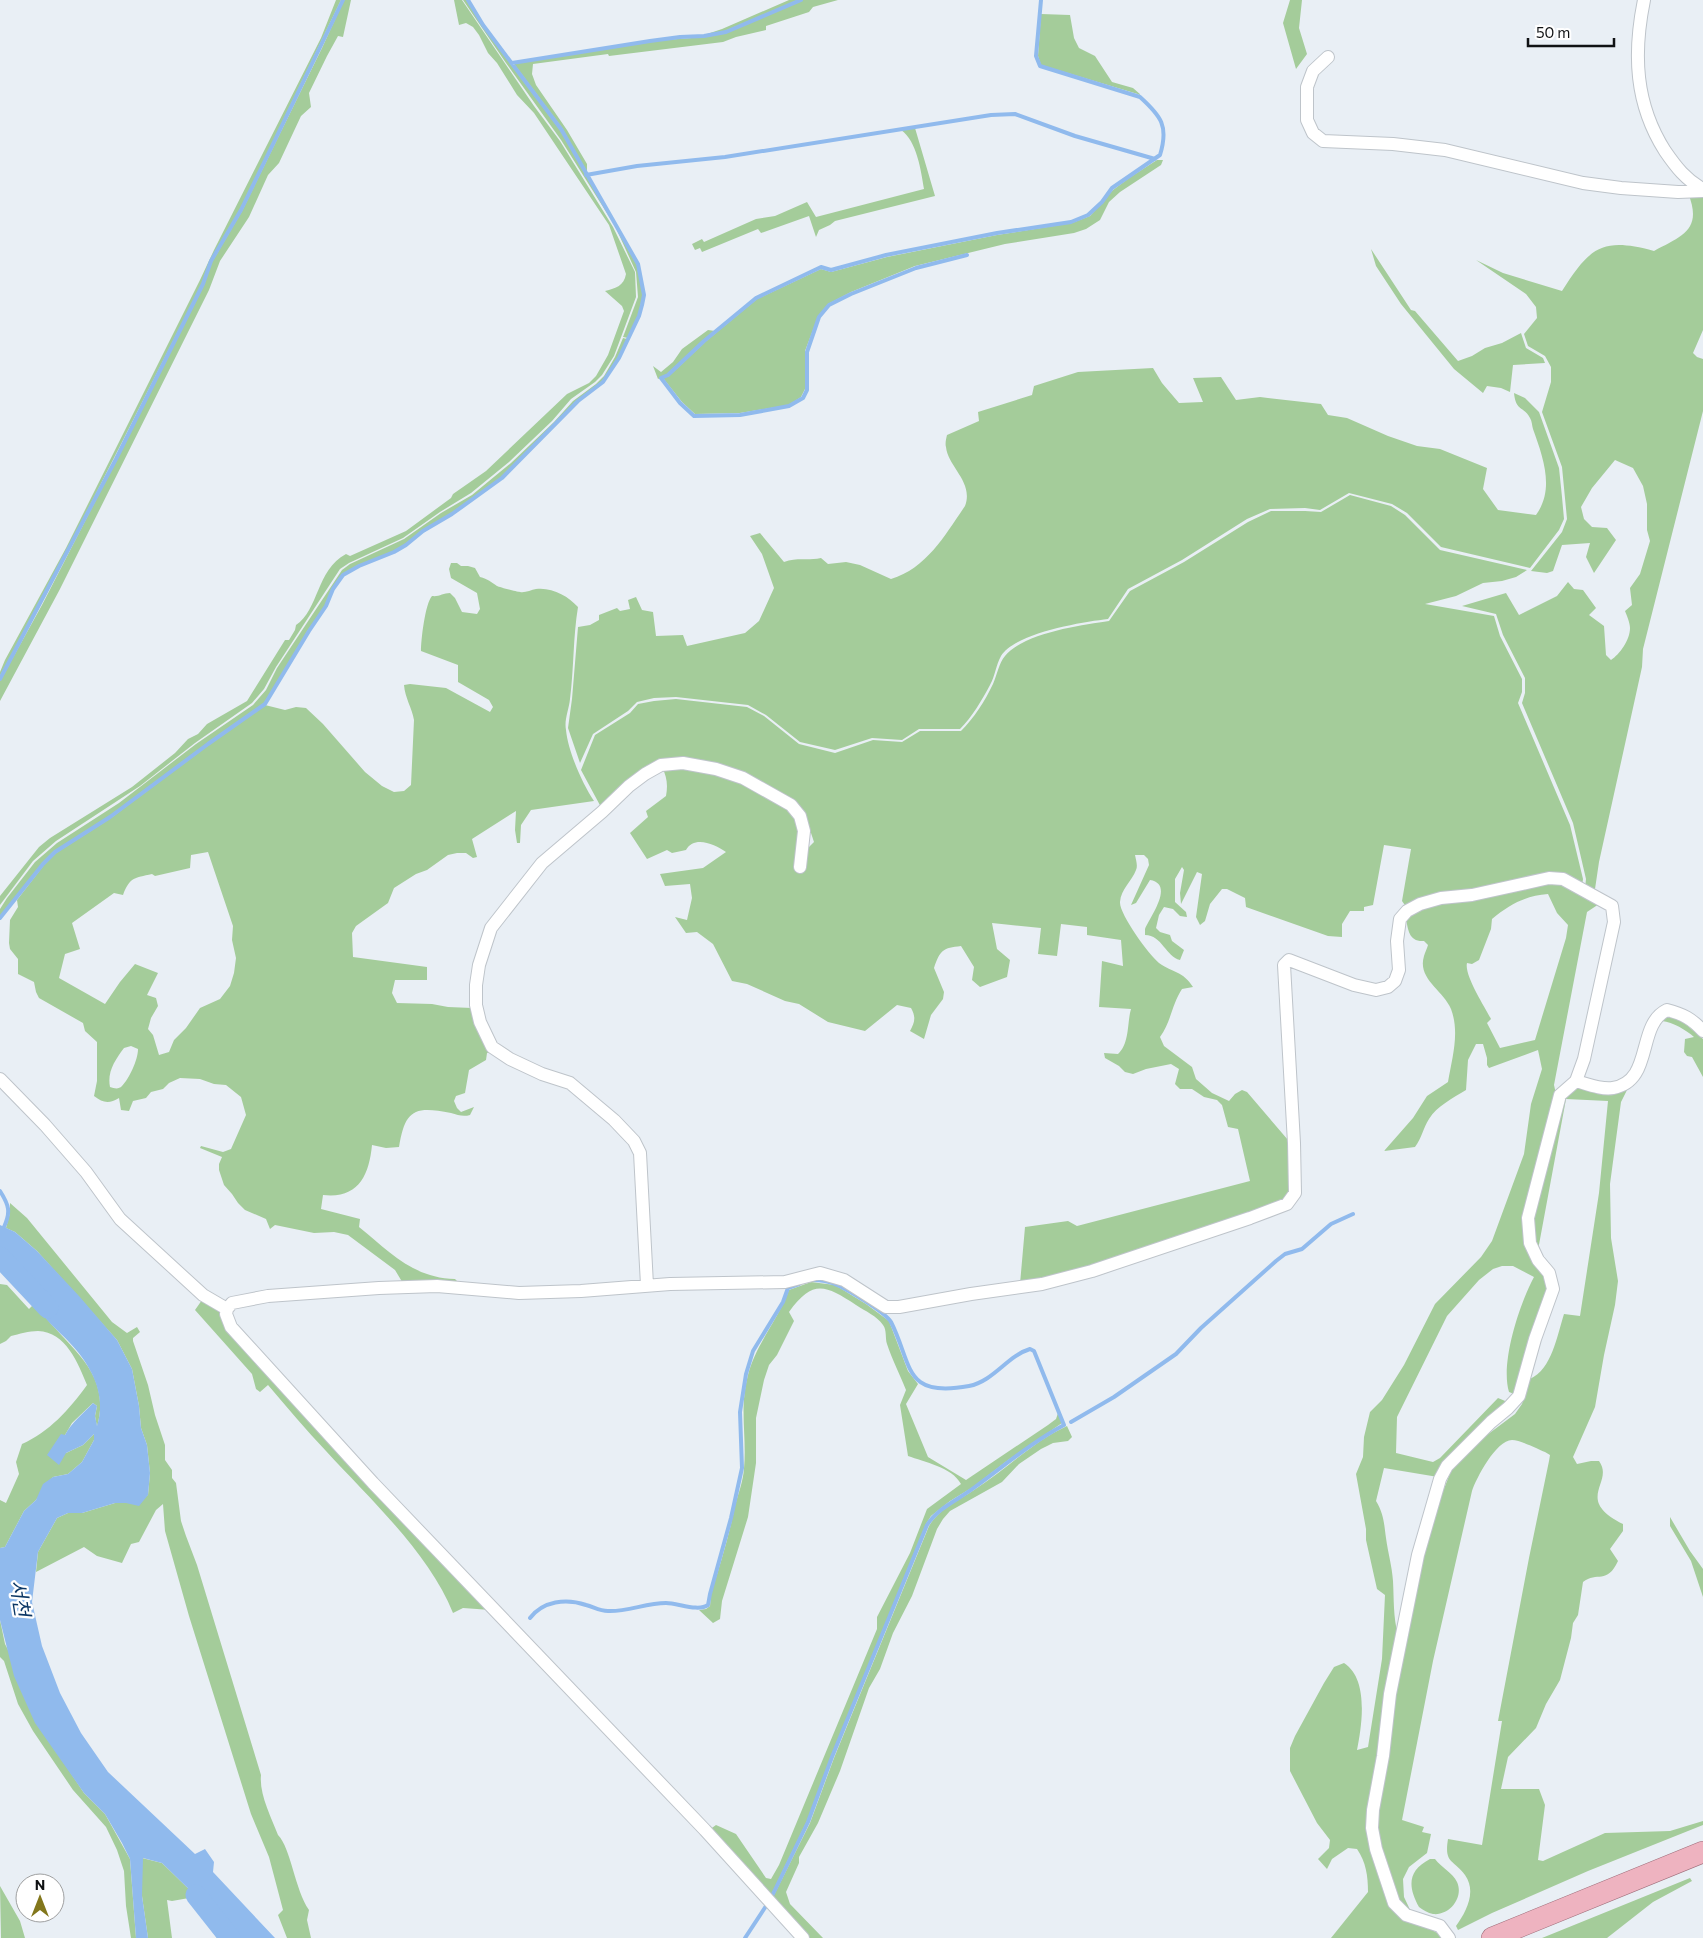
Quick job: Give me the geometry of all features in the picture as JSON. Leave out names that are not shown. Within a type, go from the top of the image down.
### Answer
[{"type":"highway","points":[[1492,1938],[1703,1852]]},
{"type":"street","points":[[1644,0],[1637,48],[1642,99],[1647,118],[1658,140],[1673,162],[1690,182],[1703,190]]},
{"type":"street","points":[[1328,57],[1313,71],[1306,87],[1307,120],[1313,133],[1323,141],[1393,144],[1445,150],[1583,183],[1621,188],[1678,192],[1703,190]]},
{"type":"street","points":[[647,1285],[640,1153],[634,1140],[614,1120],[570,1083],[542,1074],[510,1059],[492,1047],[480,1022],[476,1005],[476,985],[484,948],[491,928],[542,863],[602,812],[629,786],[661,765],[683,763],[716,768],[743,778],[791,805],[800,816],[804,831],[800,867]]},
{"type":"street","points":[[803,1938],[684,1808],[373,1483],[231,1327],[226,1314],[227,1309],[232,1303],[268,1296],[379,1288],[437,1286],[519,1293],[581,1291],[647,1285],[785,1282],[820,1273],[844,1280],[886,1307],[899,1307],[1042,1284],[1092,1271],[1287,1204],[1294,1193],[1295,1176],[1284,965],[1288,960],[1354,985],[1376,990],[1388,987],[1395,981],[1399,970],[1396,941],[1400,919],[1407,911],[1420,904],[1441,898],[1472,895],[1549,878],[1563,879],[1612,906],[1614,922],[1584,1060],[1576,1081],[1560,1094],[1528,1218],[1530,1244],[1538,1260],[1549,1273],[1553,1289],[1535,1339],[1519,1396],[1447,1466],[1440,1479],[1416,1564],[1390,1694],[1383,1756],[1373,1810],[1372,1828],[1376,1849],[1394,1903],[1406,1915],[1440,1926],[1449,1938]]},
{"type":"street","points":[[1576,1081],[1599,1087],[1613,1088],[1624,1084],[1641,1064],[1650,1028],[1655,1019],[1667,1010],[1693,1019],[1703,1031]]},
{"type":"street","points":[[0,1079],[69,1152],[120,1218],[203,1295],[227,1309]]},
{"type":"green space","points":[[336,0],[341,0],[240,210],[210,261],[202,284],[52,579],[0,676],[5,660],[66,548],[321,38]]},
{"type":"green space","points":[[344,0],[351,0],[343,37],[338,36],[309,93],[311,107],[301,116],[279,163],[268,175],[249,217],[220,261],[209,290],[60,589],[0,701],[0,681],[42,605],[117,459],[204,285],[212,262],[242,211]]},
{"type":"green space","points":[[454,0],[462,0],[560,141],[613,227],[635,272],[636,297],[614,356],[602,375],[595,382],[571,399],[552,421],[509,462],[471,493],[403,538],[340,569],[276,667],[264,689],[252,703],[195,743],[140,786],[56,841],[33,861],[0,905],[0,896],[39,847],[50,838],[132,787],[175,753],[188,739],[198,734],[207,724],[247,701],[285,640],[289,640],[296,625],[304,618],[323,580],[336,561],[346,554],[350,556],[406,531],[451,498],[453,494],[486,471],[567,394],[589,383],[596,376],[608,355],[624,311],[622,306],[605,291],[621,284],[626,274],[609,225],[534,113],[517,95],[497,63],[488,53],[473,27],[466,23],[459,25]]},
{"type":"green space","points":[[463,0],[467,0],[483,25],[560,129],[614,225],[561,140]]},
{"type":"green space","points":[[789,0],[798,0],[725,31],[704,35],[722,29]]},
{"type":"green space","points":[[802,0],[838,0],[813,7],[809,12],[766,26],[766,30],[723,42],[533,64],[532,74],[536,85],[567,130],[587,164],[587,174],[562,128],[514,64],[650,41],[705,37],[726,32]]},
{"type":"green space","points":[[1290,0],[1302,0],[1299,28],[1307,54],[1296,69],[1283,23]]},
{"type":"green space","points":[[1041,14],[1070,15],[1074,38],[1079,48],[1095,56],[1112,82],[1133,88],[1141,95],[1041,65],[1038,56]]},
{"type":"green space","points":[[915,128],[935,196],[835,221],[819,230],[816,237],[809,216],[761,233],[758,229],[702,252],[700,248],[695,250],[692,244],[702,239],[704,242],[756,219],[775,216],[807,202],[816,217],[924,189],[915,149],[911,141],[901,130]]},
{"type":"green space","points":[[1157,160],[1163,160],[1161,165],[1120,192],[1109,202],[1100,220],[1086,229],[1074,233],[1005,244],[915,266],[851,292],[828,304],[818,317],[805,351],[805,389],[801,397],[789,405],[740,413],[695,414],[682,402],[663,378],[669,376],[705,342],[757,299],[821,269],[831,272],[887,257],[997,235],[1072,223],[1090,216],[1113,190]]},
{"type":"green space","points":[[1703,192],[1703,330],[1693,353],[1703,359],[1703,411],[1643,649],[1642,667],[1599,862],[1595,889],[1602,896],[1585,888],[1586,879],[1573,823],[1522,703],[1525,693],[1525,678],[1503,635],[1496,614],[1462,606],[1506,593],[1519,615],[1557,596],[1568,582],[1574,589],[1583,590],[1596,608],[1589,615],[1604,626],[1606,655],[1611,660],[1624,646],[1630,633],[1630,624],[1625,611],[1632,605],[1630,588],[1640,574],[1650,541],[1647,530],[1647,504],[1643,486],[1633,468],[1615,460],[1592,488],[1581,507],[1584,519],[1592,527],[1607,528],[1616,540],[1594,573],[1586,557],[1590,543],[1562,545],[1553,571],[1547,573],[1531,571],[1562,532],[1567,519],[1562,467],[1542,412],[1551,382],[1551,367],[1545,356],[1528,346],[1524,334],[1537,318],[1536,307],[1526,294],[1476,260],[1503,273],[1562,291],[1581,264],[1599,249],[1622,245],[1654,251],[1681,236],[1691,224],[1693,216],[1688,193]]},
{"type":"green space","points":[[615,227],[637,265],[643,295],[638,316],[628,338],[623,337],[638,297],[636,272]]},
{"type":"green space","points":[[1371,249],[1411,310],[1415,311],[1458,361],[1521,333],[1526,348],[1543,358],[1545,363],[1513,365],[1510,392],[1501,388],[1487,386],[1483,393],[1454,369],[1401,304],[1376,266]]},
{"type":"green space","points":[[708,330],[715,331],[667,374],[658,379],[653,366],[661,372],[673,362],[682,349]]},
{"type":"green space","points":[[623,338],[627,339],[619,358],[603,382],[577,401],[502,477],[394,552],[358,565],[343,575],[264,704],[110,817],[55,852],[43,864],[0,918],[0,909],[7,898],[35,862],[57,843],[119,803],[196,744],[253,705],[266,690],[277,668],[342,570],[350,564],[404,539],[441,513],[472,495],[511,463],[573,401],[604,376]]},
{"type":"green space","points":[[1153,368],[1162,383],[1179,403],[1203,402],[1193,378],[1221,377],[1236,400],[1260,397],[1321,404],[1328,415],[1347,418],[1417,446],[1440,449],[1487,468],[1483,489],[1498,510],[1536,515],[1545,495],[1545,473],[1531,419],[1516,403],[1514,393],[1525,398],[1539,412],[1559,468],[1564,519],[1559,530],[1530,568],[1441,547],[1407,513],[1392,504],[1349,493],[1320,510],[1305,508],[1270,509],[1247,519],[1182,560],[1128,589],[1108,619],[1050,630],[1020,641],[1009,648],[1001,656],[992,682],[980,702],[960,729],[919,729],[902,740],[872,738],[835,750],[800,742],[766,715],[748,705],[676,697],[654,698],[637,702],[628,711],[593,734],[580,763],[568,728],[578,627],[590,625],[599,620],[599,615],[617,608],[620,611],[630,609],[628,600],[636,597],[642,610],[653,612],[656,636],[683,635],[687,646],[745,633],[759,621],[774,588],[762,554],[750,536],[760,533],[784,562],[821,558],[828,564],[846,562],[860,565],[891,579],[904,574],[925,559],[934,549],[965,506],[966,489],[948,454],[947,435],[979,421],[978,412],[1032,395],[1034,386],[1078,372]]},
{"type":"green space","points":[[1350,495],[1391,506],[1405,515],[1440,550],[1527,570],[1516,577],[1483,583],[1456,596],[1425,604],[1494,616],[1500,636],[1522,679],[1522,692],[1518,703],[1570,825],[1583,879],[1582,886],[1560,875],[1548,875],[1481,890],[1422,900],[1407,908],[1402,901],[1411,849],[1384,845],[1373,905],[1364,907],[1364,911],[1350,911],[1342,924],[1342,937],[1328,936],[1246,907],[1245,898],[1227,889],[1222,889],[1210,904],[1205,921],[1200,925],[1196,917],[1202,874],[1197,872],[1181,904],[1180,893],[1184,870],[1182,867],[1175,879],[1175,902],[1186,912],[1187,917],[1180,916],[1173,909],[1164,907],[1159,915],[1156,928],[1160,932],[1170,935],[1172,941],[1184,950],[1180,960],[1171,955],[1156,938],[1145,935],[1145,929],[1159,902],[1161,894],[1157,883],[1150,880],[1136,903],[1131,905],[1149,865],[1148,859],[1144,855],[1135,855],[1137,868],[1124,889],[1120,902],[1124,915],[1135,934],[1154,959],[1182,975],[1193,987],[1182,989],[1176,1001],[1167,1025],[1160,1037],[1164,1046],[1192,1067],[1196,1079],[1212,1093],[1229,1101],[1242,1090],[1247,1092],[1288,1140],[1292,1147],[1290,1194],[1281,1203],[1152,1250],[1087,1270],[1020,1284],[1025,1227],[1068,1221],[1077,1226],[1250,1181],[1238,1129],[1228,1127],[1222,1105],[1217,1100],[1204,1097],[1192,1089],[1180,1089],[1175,1084],[1179,1069],[1171,1064],[1146,1069],[1133,1074],[1125,1072],[1105,1058],[1104,1053],[1118,1054],[1125,1044],[1131,1009],[1099,1007],[1102,961],[1123,966],[1121,940],[1087,935],[1087,927],[1061,924],[1057,956],[1038,954],[1041,928],[992,923],[997,949],[1010,960],[1007,977],[980,987],[972,980],[974,967],[961,946],[943,951],[938,957],[934,968],[944,992],[943,999],[931,1015],[924,1039],[910,1031],[914,1020],[911,1008],[897,1005],[865,1031],[828,1022],[799,1004],[785,1001],[747,984],[732,981],[713,944],[697,932],[686,933],[675,917],[687,920],[692,898],[690,884],[665,886],[660,874],[703,868],[726,852],[711,844],[699,842],[690,845],[686,850],[672,853],[667,850],[647,859],[630,833],[648,817],[646,811],[666,796],[667,781],[662,767],[673,765],[697,767],[729,776],[764,791],[791,808],[800,823],[802,835],[798,867],[803,867],[806,850],[814,842],[811,833],[806,832],[804,819],[799,810],[789,802],[734,772],[719,766],[688,760],[673,760],[658,764],[642,772],[602,809],[581,770],[595,735],[630,713],[638,704],[676,699],[747,707],[764,716],[799,744],[835,753],[873,740],[902,742],[920,731],[961,731],[975,715],[986,697],[1005,656],[1025,641],[1054,631],[1109,621],[1130,591],[1184,562],[1248,522],[1271,511],[1321,512]]},
{"type":"green space","points":[[451,563],[475,568],[480,577],[497,586],[515,591],[524,592],[548,589],[565,596],[578,607],[566,726],[567,738],[576,767],[594,801],[531,810],[521,825],[520,843],[517,843],[515,830],[516,811],[472,839],[477,857],[473,858],[466,853],[448,855],[427,870],[416,874],[394,888],[388,903],[356,926],[352,933],[353,957],[427,967],[427,980],[395,980],[392,993],[397,1003],[472,1008],[492,1051],[487,1053],[486,1060],[469,1070],[465,1093],[456,1096],[454,1101],[461,1112],[474,1107],[470,1115],[460,1116],[428,1110],[413,1114],[404,1125],[399,1147],[386,1148],[372,1145],[368,1166],[359,1183],[353,1189],[335,1195],[323,1195],[321,1209],[360,1219],[359,1227],[403,1262],[427,1274],[440,1278],[455,1279],[458,1282],[404,1285],[395,1270],[348,1235],[334,1232],[314,1233],[275,1225],[270,1229],[266,1219],[245,1210],[238,1203],[224,1185],[219,1170],[222,1157],[200,1148],[201,1146],[223,1152],[231,1149],[246,1115],[241,1097],[226,1085],[214,1084],[200,1079],[180,1078],[169,1083],[163,1089],[151,1092],[146,1098],[133,1101],[129,1111],[121,1110],[119,1098],[106,1102],[94,1096],[97,1081],[97,1042],[85,1031],[83,1023],[39,998],[34,982],[18,974],[18,959],[10,949],[9,943],[10,920],[18,907],[17,900],[44,865],[56,853],[111,818],[265,705],[285,710],[296,707],[306,708],[323,724],[365,772],[382,786],[394,792],[404,791],[411,785],[414,720],[404,685],[446,688],[490,712],[493,707],[489,700],[458,682],[458,665],[421,651],[425,614],[432,596],[450,593],[455,598],[462,612],[477,614],[480,609],[477,593],[451,578],[449,569]],"holes":[[[208,852],[233,926],[232,940],[236,958],[234,973],[230,986],[220,999],[200,1008],[186,1028],[174,1040],[169,1052],[159,1055],[153,1035],[148,1029],[151,1018],[158,1006],[156,998],[147,995],[158,973],[135,964],[105,1004],[59,978],[65,954],[80,949],[72,923],[114,893],[123,895],[133,879],[190,868],[191,855]],[[131,1046],[138,1049],[135,1064],[130,1074],[125,1083],[120,1087],[110,1087],[110,1076],[115,1062],[124,1048]]]},
{"type":"green space","points":[[1553,881],[1599,904],[1587,912],[1554,1085],[1556,1094],[1524,1214],[1546,1275],[1547,1291],[1517,1395],[1509,1392],[1507,1365],[1509,1350],[1523,1302],[1534,1277],[1513,1266],[1502,1266],[1493,1269],[1479,1280],[1447,1316],[1397,1417],[1396,1453],[1433,1462],[1440,1458],[1498,1398],[1510,1403],[1438,1477],[1384,1468],[1376,1501],[1381,1510],[1392,1570],[1394,1615],[1398,1635],[1370,1807],[1391,1908],[1396,1914],[1430,1929],[1442,1938],[1331,1938],[1368,1892],[1366,1869],[1357,1849],[1348,1848],[1332,1859],[1327,1869],[1318,1859],[1329,1848],[1330,1840],[1317,1823],[1290,1771],[1290,1748],[1334,1667],[1344,1663],[1352,1670],[1357,1680],[1362,1703],[1361,1728],[1357,1750],[1368,1747],[1382,1659],[1385,1595],[1377,1589],[1366,1540],[1366,1529],[1356,1474],[1363,1457],[1364,1437],[1370,1412],[1382,1400],[1404,1365],[1435,1304],[1481,1257],[1492,1241],[1524,1154],[1531,1104],[1542,1069],[1538,1050],[1489,1068],[1483,1044],[1476,1044],[1468,1060],[1466,1090],[1432,1114],[1415,1147],[1384,1151],[1413,1118],[1427,1096],[1448,1082],[1454,1046],[1455,1027],[1451,1009],[1427,978],[1424,971],[1424,956],[1428,945],[1424,941],[1415,940],[1409,931],[1406,918],[1417,908]],"holes":[[[1548,894],[1557,913],[1568,925],[1566,938],[1535,1040],[1500,1048],[1487,1023],[1491,1019],[1472,983],[1467,963],[1472,964],[1479,960],[1491,929],[1492,919],[1512,905],[1525,899]]]},
{"type":"green space","points":[[1675,1015],[1703,1039],[1703,1077],[1692,1057],[1687,1056],[1684,1052],[1685,1039],[1694,1037],[1671,1023],[1662,1021],[1661,1018]]},
{"type":"green space","points":[[1573,1086],[1628,1088],[1621,1102],[1610,1184],[1611,1238],[1618,1281],[1615,1305],[1595,1407],[1573,1457],[1577,1464],[1599,1461],[1603,1469],[1598,1491],[1600,1507],[1608,1515],[1623,1524],[1623,1531],[1610,1549],[1618,1561],[1614,1568],[1606,1575],[1593,1577],[1583,1582],[1578,1615],[1573,1623],[1560,1680],[1546,1704],[1536,1728],[1508,1757],[1501,1789],[1539,1789],[1545,1805],[1538,1860],[1543,1861],[1605,1833],[1670,1831],[1703,1821],[1703,1825],[1588,1871],[1458,1930],[1456,1926],[1469,1902],[1470,1888],[1465,1875],[1448,1857],[1448,1839],[1482,1845],[1502,1721],[1498,1721],[1550,1455],[1545,1452],[1515,1440],[1506,1442],[1493,1453],[1472,1491],[1433,1661],[1402,1820],[1424,1827],[1422,1832],[1431,1834],[1427,1853],[1409,1867],[1403,1879],[1404,1897],[1412,1914],[1393,1893],[1382,1857],[1375,1808],[1413,1598],[1436,1509],[1451,1471],[1479,1441],[1515,1414],[1522,1404],[1530,1379],[1544,1368],[1549,1360],[1564,1314],[1580,1316],[1599,1193],[1608,1101],[1566,1099],[1538,1250],[1531,1230],[1558,1108]]},
{"type":"green space","points":[[10,1203],[27,1218],[112,1322],[127,1333],[137,1327],[140,1332],[133,1338],[133,1341],[165,1445],[165,1460],[172,1470],[172,1478],[176,1483],[181,1521],[197,1565],[261,1775],[266,1805],[286,1849],[300,1892],[309,1910],[307,1920],[311,1938],[287,1938],[278,1915],[283,1910],[269,1857],[251,1814],[189,1616],[165,1531],[163,1504],[156,1510],[139,1542],[131,1544],[122,1563],[97,1556],[84,1547],[36,1572],[38,1552],[57,1518],[68,1513],[82,1513],[115,1503],[126,1503],[148,1495],[150,1473],[147,1445],[141,1428],[132,1369],[117,1340],[37,1251],[15,1232],[6,1228],[10,1213]]},
{"type":"green space","points":[[0,1257],[10,1262],[22,1274],[32,1297],[42,1313],[86,1364],[94,1377],[99,1392],[100,1408],[97,1427],[95,1416],[97,1406],[93,1403],[72,1423],[65,1435],[66,1453],[83,1445],[94,1434],[94,1440],[82,1462],[68,1474],[53,1477],[36,1500],[24,1511],[5,1547],[0,1548],[0,1500],[6,1503],[19,1474],[16,1462],[22,1444],[50,1427],[87,1385],[70,1350],[56,1337],[48,1333],[38,1331],[11,1336],[0,1344],[0,1284],[7,1285],[29,1309],[33,1305],[16,1276],[0,1263]]},
{"type":"green space","points":[[811,1282],[835,1285],[889,1321],[908,1371],[918,1384],[906,1404],[928,1457],[966,1480],[1048,1425],[1056,1419],[1058,1413],[1062,1423],[973,1487],[950,1501],[931,1516],[926,1524],[831,1757],[807,1821],[771,1895],[709,1830],[716,1825],[736,1834],[766,1878],[771,1879],[779,1865],[877,1629],[877,1617],[910,1553],[927,1509],[961,1484],[957,1478],[944,1469],[908,1456],[900,1405],[906,1390],[887,1344],[883,1325],[871,1314],[836,1293],[828,1290],[813,1290],[797,1301],[789,1312],[794,1321],[777,1355],[769,1365],[764,1380],[756,1418],[756,1463],[748,1517],[722,1601],[720,1619],[713,1623],[699,1610],[710,1606],[711,1594],[743,1479],[745,1457],[744,1399],[748,1375],[756,1353],[789,1290]]},
{"type":"green space","points":[[202,1300],[220,1311],[491,1610],[463,1608],[453,1613],[429,1569],[397,1528],[311,1435],[268,1385],[260,1392],[256,1389],[252,1374],[195,1310]]},
{"type":"green space","points":[[1067,1426],[1072,1437],[1068,1441],[1053,1443],[1041,1449],[1019,1464],[1002,1482],[950,1511],[937,1529],[912,1596],[893,1633],[880,1669],[869,1688],[840,1771],[818,1823],[799,1857],[799,1863],[786,1892],[790,1904],[823,1938],[810,1938],[773,1897],[810,1823],[834,1758],[929,1526],[938,1514],[950,1505],[986,1482],[1042,1440]]},
{"type":"green space","points":[[1670,1517],[1703,1569],[1703,1597],[1691,1561],[1670,1526]]},
{"type":"green space","points":[[0,1620],[5,1644],[68,1769],[84,1793],[105,1814],[130,1859],[136,1938],[131,1938],[126,1906],[124,1871],[117,1850],[106,1827],[73,1790],[33,1731],[18,1704],[4,1661],[0,1657]]},
{"type":"green space","points":[[142,1858],[162,1863],[197,1897],[230,1938],[217,1938],[189,1898],[167,1900],[172,1938],[148,1938],[142,1896]]},
{"type":"green space","points":[[1430,1859],[1435,1859],[1453,1876],[1459,1888],[1459,1894],[1454,1904],[1450,1909],[1439,1914],[1431,1914],[1419,1907],[1413,1893],[1412,1880],[1414,1874],[1422,1864]]},
{"type":"green space","points":[[1690,1878],[1692,1881],[1653,1902],[1607,1938],[1542,1938]]},
{"type":"green space","points":[[0,1886],[15,1912],[15,1923],[21,1923],[25,1938],[1,1938]]},
{"type":"water","points":[[0,1225],[15,1232],[37,1251],[117,1340],[132,1369],[141,1428],[147,1445],[150,1473],[148,1495],[139,1506],[115,1503],[82,1513],[68,1513],[57,1518],[38,1552],[32,1602],[42,1646],[60,1693],[81,1733],[108,1772],[195,1854],[205,1849],[214,1862],[213,1872],[275,1938],[230,1938],[197,1897],[162,1863],[143,1858],[142,1896],[148,1938],[136,1938],[130,1859],[105,1814],[84,1793],[35,1723],[14,1676],[0,1620],[0,1548],[5,1547],[24,1511],[36,1500],[43,1484],[53,1477],[68,1474],[82,1462],[94,1440],[94,1434],[83,1445],[66,1453],[59,1465],[47,1455],[61,1434],[65,1435],[74,1422],[93,1403],[97,1406],[95,1416],[97,1426],[100,1403],[95,1381],[84,1360],[40,1311],[21,1273],[0,1257]]},
{"type":"waterway","points":[[0,679],[116,459],[203,284],[211,261],[241,210],[343,0]]},
{"type":"waterway","points":[[0,918],[43,864],[55,852],[110,817],[265,704],[343,575],[406,545],[423,531],[452,514],[502,478],[578,401],[603,382],[619,358],[639,316],[642,305],[644,295],[638,264],[561,129],[483,25],[468,0]]},
{"type":"waterway","points":[[512,63],[650,41],[726,32],[801,0]]},
{"type":"waterway","points":[[967,255],[916,268],[851,294],[829,305],[819,317],[807,352],[807,390],[803,398],[789,406],[740,415],[694,416],[680,403],[661,378],[668,375],[704,341],[756,298],[821,267],[831,270],[886,255],[997,233],[1071,222],[1088,215],[1102,202],[1112,188],[1160,155],[1164,136],[1161,122],[1153,110],[1140,97],[1040,66],[1036,56],[1041,0]]},
{"type":"waterway","points":[[586,175],[637,166],[725,157],[991,115],[1015,114],[1075,136],[1155,159]]},
{"type":"waterway","points":[[0,1191],[8,1209],[8,1217],[4,1227]]},
{"type":"waterway","points":[[1071,1422],[1114,1397],[1176,1354],[1201,1328],[1285,1254],[1302,1249],[1331,1224],[1353,1214]]},
{"type":"waterway","name":"서천","points":[[0,1257],[48,1308]]},
{"type":"waterway","points":[[772,1896],[808,1822],[832,1757],[927,1525],[943,1508],[969,1492],[1029,1447],[1064,1425],[1034,1351],[1030,1349],[1022,1352],[978,1383],[948,1388],[932,1387],[921,1383],[914,1375],[888,1318],[840,1286],[827,1281],[813,1280]]},
{"type":"waterway","points":[[530,1618],[541,1608],[555,1602],[578,1603],[608,1611],[659,1603],[699,1608],[708,1605],[742,1468],[740,1412],[746,1374],[753,1351],[783,1302],[788,1288],[799,1284]]},
{"type":"waterway","name":"서천","points":[[196,1895],[230,1938]]},
{"type":"waterway","points":[[745,1938],[766,1906]]}]
